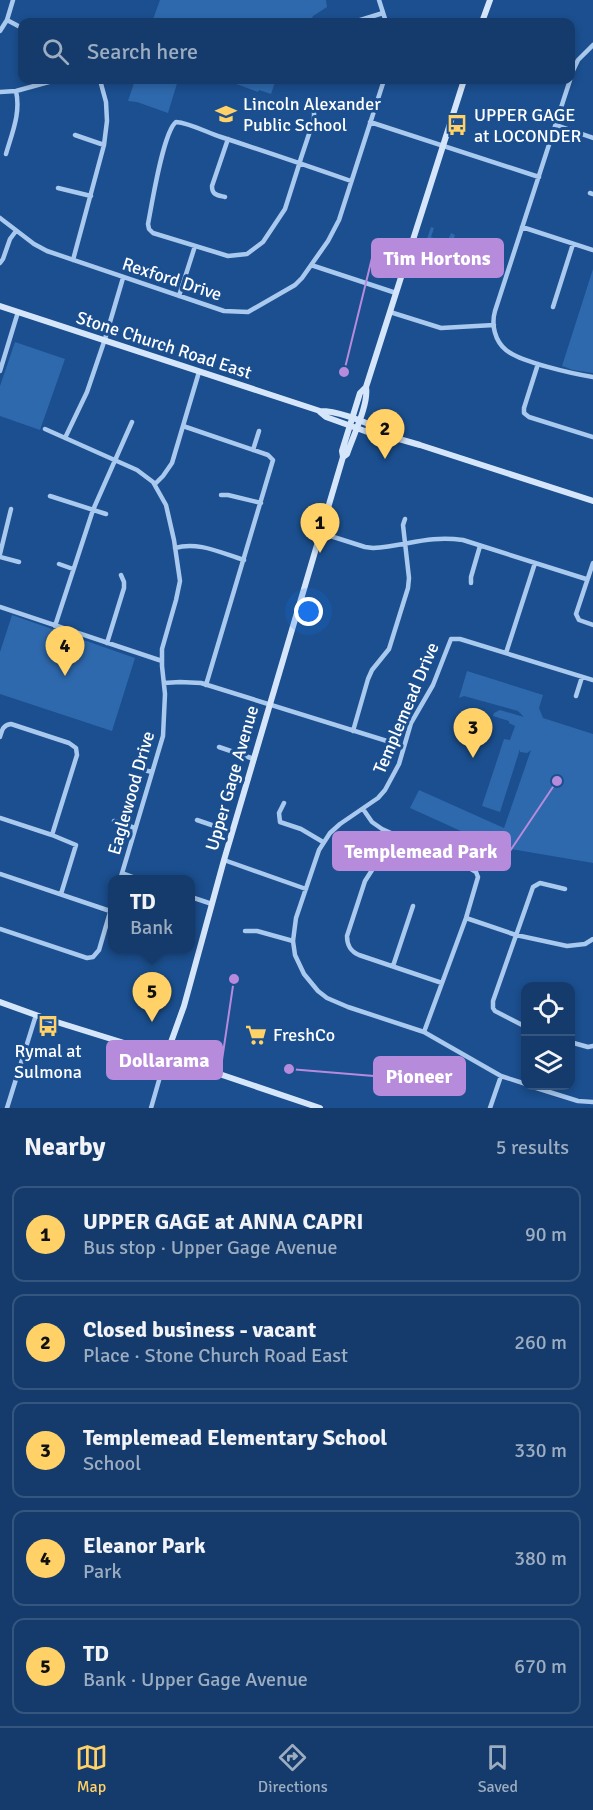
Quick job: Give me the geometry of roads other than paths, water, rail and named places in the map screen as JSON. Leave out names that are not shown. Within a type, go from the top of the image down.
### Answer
[{"type":"main road","points":[[484,18],[490,0]]},
{"type":"main road","name":"Upper Gage Avenue","points":[[166,1056],[184,1006],[232,832],[343,456],[347,453],[360,393],[366,387],[463,84]]},
{"type":"main road","name":"Stone Church Road East","points":[[0,306],[320,411],[328,411],[387,439],[392,437],[593,501]]},
{"type":"main road","points":[[0,1002],[320,1108]]},
{"type":"street","points":[[0,31],[7,20],[14,0]]},
{"type":"street","points":[[379,0],[385,18]]},
{"type":"street","points":[[367,18],[383,13]]},
{"type":"street","points":[[7,20],[18,26]]},
{"type":"street","points":[[575,67],[578,60],[593,45]]},
{"type":"street","points":[[0,92],[16,91],[41,84]]},
{"type":"street","points":[[72,260],[104,145],[107,121],[106,102],[101,84]]},
{"type":"street","name":"Rexford Drive","points":[[0,218],[47,251],[224,311],[248,312],[295,285],[336,227],[383,84]]},
{"type":"street","points":[[568,84],[495,311],[494,325],[497,339],[506,350],[515,355],[593,377]]},
{"type":"street","points":[[6,154],[17,113],[16,91]]},
{"type":"street","points":[[314,110],[314,119],[300,163],[285,209],[258,246],[247,254],[228,256],[153,233],[149,229],[148,224],[164,150],[171,127],[177,122],[300,163],[351,181]]},
{"type":"street","points":[[370,122],[539,177]]},
{"type":"street","points":[[556,125],[593,138]]},
{"type":"street","points":[[75,135],[104,145]]},
{"type":"street","points":[[225,197],[215,194],[212,187],[228,139]]},
{"type":"street","points":[[58,188],[91,196]]},
{"type":"street","points":[[522,227],[593,250]]},
{"type":"street","points":[[0,263],[16,231]]},
{"type":"street","points":[[553,307],[573,244]]},
{"type":"street","points":[[179,296],[195,246]]},
{"type":"street","points":[[311,265],[396,293]]},
{"type":"street","points":[[66,438],[87,392],[123,278]]},
{"type":"street","points":[[0,371],[18,312]]},
{"type":"street","points":[[390,312],[441,328],[494,325]]},
{"type":"street","points":[[538,363],[524,413],[529,417],[593,436]]},
{"type":"street","points":[[45,429],[137,470],[155,484],[172,463],[199,372]]},
{"type":"street","points":[[55,626],[93,510],[132,422]]},
{"type":"street","points":[[183,426],[268,455],[273,460],[206,685]]},
{"type":"street","points":[[253,450],[259,431]]},
{"type":"street","name":"Eaglewood Drive","points":[[122,873],[163,736],[165,718],[162,649],[180,581],[166,505],[155,484]]},
{"type":"street","points":[[221,495],[261,503]]},
{"type":"street","points":[[50,496],[106,514]]},
{"type":"street","points":[[11,509],[0,556],[19,562]]},
{"type":"street","points":[[353,731],[368,679],[392,641],[408,588],[403,525],[405,519]]},
{"type":"street","points":[[321,533],[369,548],[429,538],[463,540],[586,579]]},
{"type":"street","points":[[175,548],[197,545],[244,560]]},
{"type":"street","points":[[471,583],[480,546]]},
{"type":"street","points":[[506,653],[535,563]]},
{"type":"street","points":[[593,563],[576,614],[579,620],[593,625]]},
{"type":"street","points":[[59,564],[73,569]]},
{"type":"street","points":[[107,643],[124,588],[121,575]]},
{"type":"street","points":[[0,607],[162,661]]},
{"type":"street","name":"Templemead Drive","points":[[521,1083],[501,1076],[423,1032],[327,998],[304,974],[295,955],[293,941],[296,918],[323,842],[340,824],[378,798],[399,764],[411,723],[433,685],[451,639],[460,639],[593,680]]},
{"type":"street","points":[[576,696],[582,677]]},
{"type":"street","points":[[164,683],[185,682],[206,685],[403,746]]},
{"type":"street","points":[[0,737],[3,728],[11,724],[76,747],[77,755],[52,835]]},
{"type":"street","points":[[219,747],[254,759]]},
{"type":"street","points":[[132,766],[152,772]]},
{"type":"street","points":[[284,803],[279,813],[280,822],[301,829],[323,842]]},
{"type":"street","points":[[363,809],[376,825],[476,872],[478,877],[466,918],[423,1032]]},
{"type":"street","points":[[0,818],[76,845],[61,894]]},
{"type":"street","points":[[197,820],[232,832]]},
{"type":"street","points":[[114,821],[135,828]]},
{"type":"street","points":[[400,838],[374,867],[365,881],[347,936],[348,945],[354,953],[442,983]]},
{"type":"street","points":[[224,860],[306,889]]},
{"type":"street","points":[[122,873],[128,875]]},
{"type":"street","points":[[0,874],[108,910]]},
{"type":"street","points":[[521,1025],[498,1013],[492,1004],[535,885],[544,883],[565,889]]},
{"type":"street","points":[[195,898],[212,904]]},
{"type":"street","points":[[393,966],[413,906]]},
{"type":"street","points":[[0,929],[87,958],[93,957],[99,950],[108,918]]},
{"type":"street","points":[[466,918],[516,935],[567,946],[585,944],[593,939]]},
{"type":"street","points":[[246,931],[257,931],[293,941]]},
{"type":"street","points":[[8,1108],[36,1015]]},
{"type":"street","points":[[575,1043],[593,1046]]},
{"type":"street","name":"Upper Gage Avenue","points":[[152,1108],[166,1056]]},
{"type":"street","points":[[490,1108],[501,1076]]},
{"type":"street","points":[[544,1090],[578,1101],[593,1102]]},
{"type":"place","name":"Lincoln Alexander Public School","points":[[226,114]]},
{"type":"place","name":"UPPER GAGE at LOCONDER","points":[[457,125]]},
{"type":"place","name":"Tim Hortons","points":[[344,372]]},
{"type":"place","name":"Closed business - vacant","points":[[385,459]]},
{"type":"place","name":"UPPER GAGE at ANNA CAPRI","points":[[320,553]]},
{"type":"place","name":"Eleanor Park","points":[[65,676]]},
{"type":"place","name":"Templemead Elementary School","points":[[473,758]]},
{"type":"place","name":"Templemead Park","points":[[557,781]]},
{"type":"place","name":"Dollarama","points":[[234,979]]},
{"type":"place","name":"TD","points":[[152,1022]]},
{"type":"place","name":"Rymal at Sulmona","points":[[48,1026]]},
{"type":"place","name":"FreshCo","points":[[256,1035]]},
{"type":"place","name":"Pioneer","points":[[289,1069]]}]
